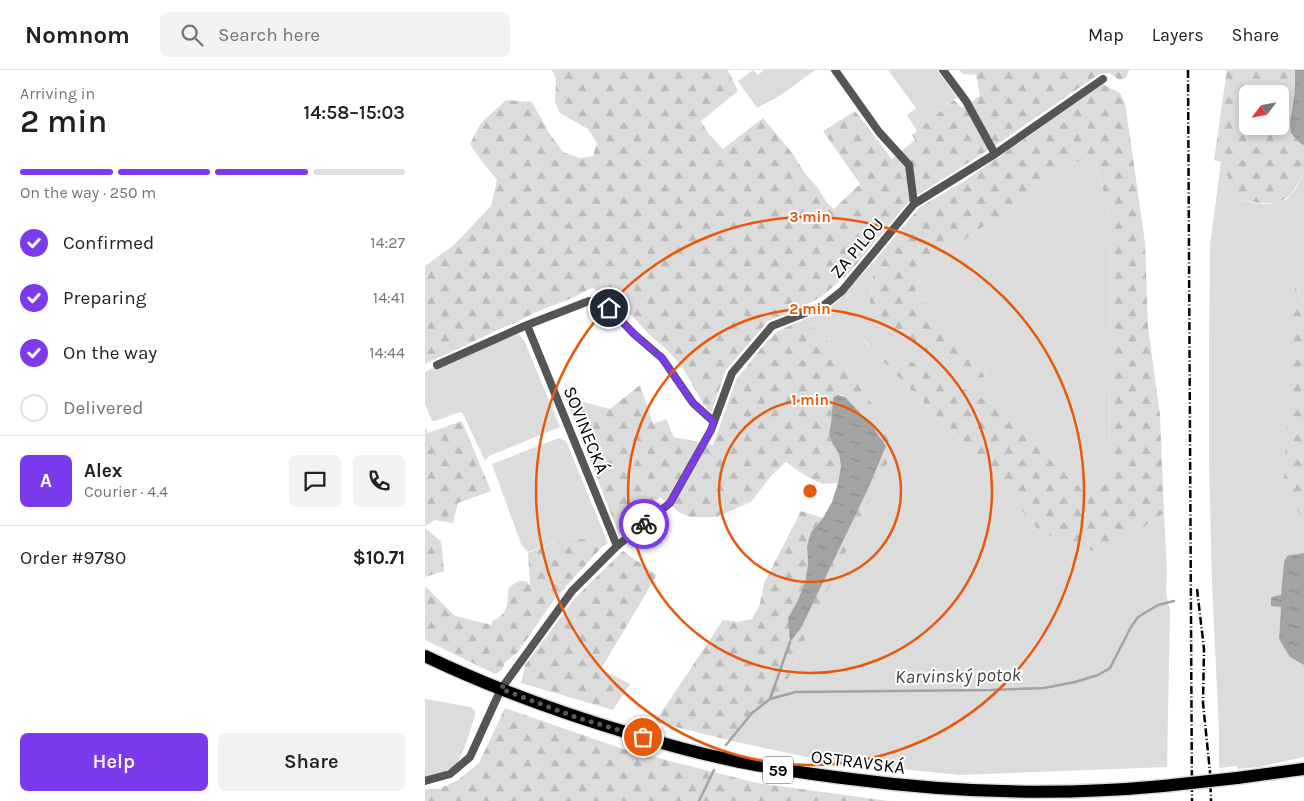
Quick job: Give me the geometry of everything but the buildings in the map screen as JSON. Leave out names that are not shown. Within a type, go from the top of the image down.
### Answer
[{"type":"main road","name":"OSTRAVSKÁ","points":[[425,656],[501,689],[578,718],[705,754],[779,770],[888,784],[985,792],[1087,791],[1163,786],[1304,769]]},
{"type":"street","points":[[835,70],[879,132],[909,165],[914,204]]},
{"type":"street","points":[[943,70],[966,101],[995,154]]},
{"type":"street","name":"ZA PILOU","points":[[501,689],[572,591],[617,546],[670,503],[711,430],[732,373],[772,326],[823,306],[842,291],[914,204],[995,154],[1103,79]]},
{"type":"street","points":[[437,366],[527,325],[589,301],[609,308],[634,334],[662,358],[693,403],[714,422]]},
{"type":"street","name":"SOVINECKÁ","points":[[527,325],[617,546]]},
{"type":"street","points":[[425,781],[450,774],[470,757],[501,689]]},
{"type":"green space","points":[[552,70],[728,70],[738,91],[701,121],[708,133],[723,149],[763,118],[793,154],[827,203],[834,209],[860,184],[823,131],[855,111],[892,159],[915,140],[912,135],[954,100],[962,108],[980,96],[976,75],[963,74],[959,70],[1129,70],[1126,78],[1119,80],[1110,73],[1099,74],[999,143],[910,200],[849,273],[821,297],[794,311],[768,321],[726,370],[711,413],[704,405],[684,370],[671,354],[615,300],[592,288],[425,364],[425,266],[454,245],[491,206],[497,180],[470,144],[481,123],[506,100],[532,102],[549,133],[563,152],[580,158],[593,156],[597,143],[588,129],[560,113],[555,102],[556,79]]},
{"type":"green space","points":[[753,70],[758,75],[764,70],[815,70],[781,95],[757,108],[738,81]]},
{"type":"green space","points":[[888,70],[937,70],[957,97],[917,131],[907,115],[916,108]]},
{"type":"green space","points":[[1227,70],[1304,70],[1304,172],[1291,195],[1278,203],[1238,200],[1221,162],[1214,160]]},
{"type":"green space","points":[[1103,84],[1120,93],[1125,103],[1134,165],[1145,243],[1148,327],[1160,415],[1164,513],[1122,542],[1105,550],[1074,551],[1037,528],[958,438],[862,337],[1002,408],[1077,485],[1094,492],[1109,477],[1111,222],[1095,166],[1077,161],[1057,170],[1032,201],[987,224],[940,257],[922,276],[915,291],[929,311],[983,365],[987,377],[976,378],[963,369],[868,318],[875,260],[920,207],[963,182]]},
{"type":"green space","points":[[1077,161],[1095,166],[1111,222],[1109,477],[1094,492],[1077,485],[1002,408],[863,339],[958,438],[1037,528],[1074,551],[1105,550],[1122,542],[1164,513],[1167,572],[1166,593],[1170,610],[1167,767],[960,775],[831,762],[741,743],[767,707],[786,685],[797,656],[893,450],[884,421],[831,344],[805,319],[824,313],[842,297],[875,260],[868,318],[963,369],[976,378],[987,377],[983,365],[929,311],[915,291],[922,276],[940,257],[987,224],[1032,201],[1057,170]]},
{"type":"green space","points":[[1221,162],[1238,200],[1267,204],[1287,199],[1294,192],[1304,172],[1304,304],[1296,288],[1301,515],[1304,515],[1304,553],[1287,556],[1281,596],[1271,597],[1281,607],[1279,640],[1304,665],[1304,757],[1258,767],[1237,769],[1237,766],[1219,768],[1212,584],[1209,461],[1210,245]]},
{"type":"green space","points":[[1295,287],[1304,304],[1304,515],[1301,515],[1283,494]]},
{"type":"green space","points":[[805,319],[831,344],[884,421],[893,450],[797,656],[786,685],[767,707],[741,743],[655,722],[723,620],[737,622],[752,619],[760,604],[764,583],[801,511],[823,518],[811,532],[807,546],[808,564],[805,582],[788,618],[791,641],[868,489],[886,446],[860,413],[842,395],[836,396],[833,399],[829,434],[839,454],[841,466],[838,483],[822,484],[806,476],[786,462],[771,476],[751,502],[716,517],[690,517],[679,512],[660,497],[619,534],[565,397],[610,409],[640,385],[653,424],[666,419],[674,437],[713,445],[736,380],[767,341],[778,331]]},
{"type":"green space","points":[[518,334],[524,340],[560,427],[489,456],[485,461],[462,412],[432,421],[425,404],[425,372],[482,345]]},
{"type":"green space","points":[[462,421],[491,491],[458,503],[453,523],[435,520],[425,526],[425,427],[428,433]]},
{"type":"green space","points":[[559,438],[566,441],[608,543],[601,548],[583,539],[564,538],[528,552],[521,544],[492,464]]},
{"type":"green space","points":[[425,528],[441,541],[444,571],[425,577]]},
{"type":"green space","points":[[564,538],[583,539],[601,548],[553,601],[518,652],[505,662],[502,670],[495,674],[425,640],[425,586],[455,616],[492,625],[492,621],[504,612],[509,587],[519,581],[526,581],[530,585],[528,553]]},
{"type":"green space","points":[[623,551],[657,575],[601,669],[630,684],[613,710],[521,683],[525,665],[576,597]]},
{"type":"green space","points":[[425,699],[471,707],[475,711],[464,749],[456,765],[442,774],[427,777],[425,777]]},
{"type":"green space","points":[[505,708],[626,750],[757,783],[889,801],[425,801],[425,789],[439,789],[458,780],[479,763]]},
{"type":"water","points":[[1295,70],[1304,70],[1304,145],[1291,133],[1290,123],[1295,91]]},
{"type":"water","points":[[838,395],[845,397],[872,426],[886,446],[868,489],[801,628],[790,642],[788,618],[805,582],[808,564],[807,546],[811,532],[823,518],[832,502],[838,483],[841,466],[839,454],[829,434],[833,399]]},
{"type":"water","points":[[1304,553],[1304,665],[1290,657],[1279,639],[1281,607],[1271,606],[1271,597],[1281,595],[1284,562],[1287,556]]},
{"type":"waterway","name":"Karvinský potok","points":[[726,745],[752,713],[770,699],[796,692],[1044,688],[1098,675],[1110,668],[1138,617],[1158,605],[1174,601]]},
{"type":"waterway","points":[[770,699],[790,642]]},
{"type":"waterway","name":"Karvinský potok","points":[[699,801],[714,770]]},
{"type":"railway","points":[[1188,70],[1192,801]]},
{"type":"railway","points":[[1197,589],[1204,649],[1203,703],[1211,801]]},
{"type":"way so far","points":[[643,737],[578,718],[501,689],[572,591],[617,546],[644,524]]},
{"type":"route","points":[[609,308],[634,334],[662,358],[693,403],[714,422],[670,503],[644,524]]}]
